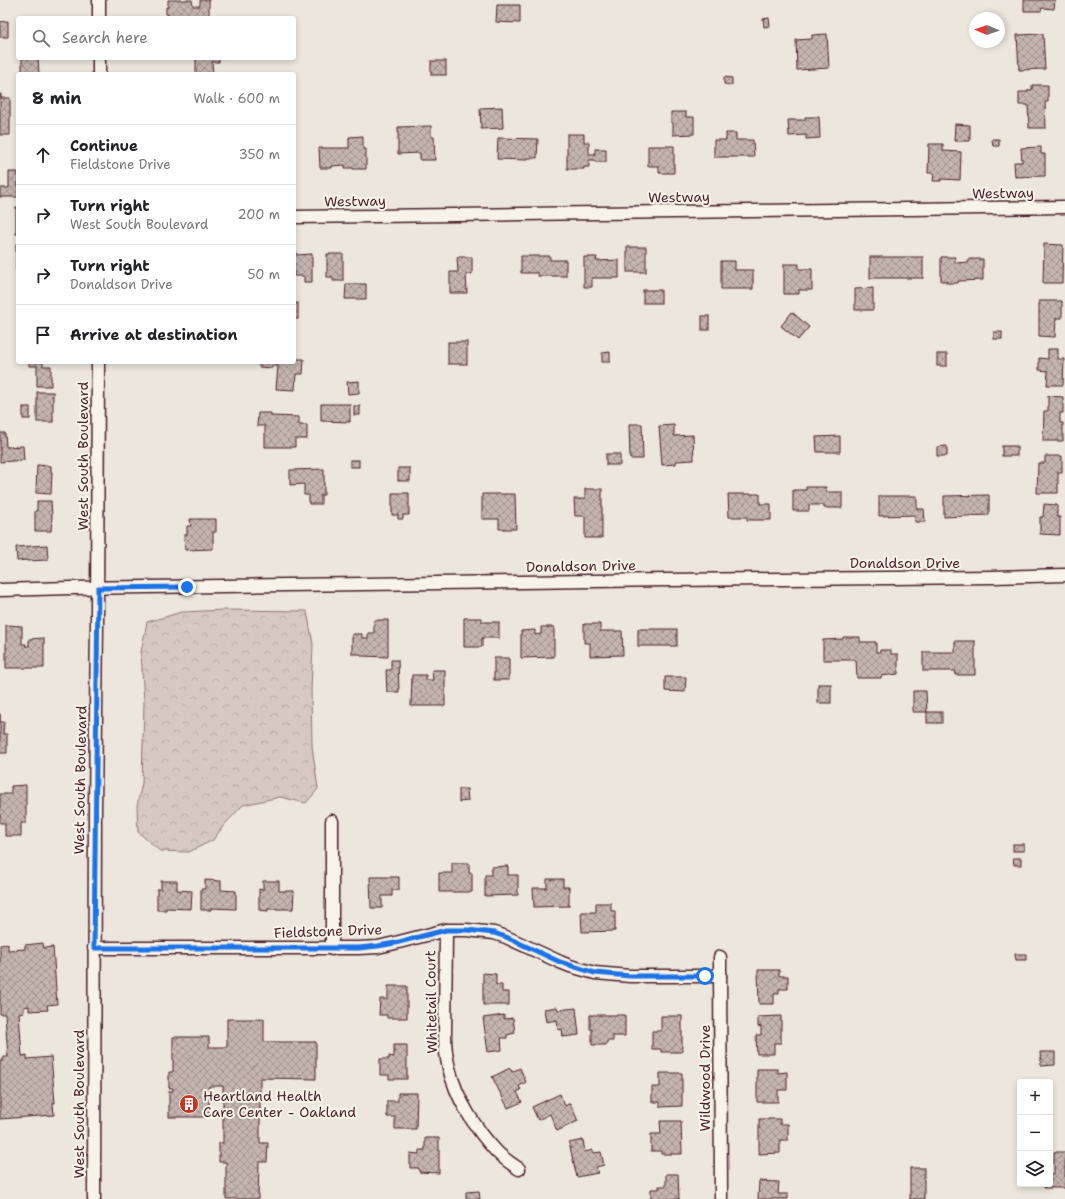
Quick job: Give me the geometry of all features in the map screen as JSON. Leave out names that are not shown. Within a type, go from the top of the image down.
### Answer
[{"type":"street","points":[[99,0],[99,16]]},
{"type":"street","points":[[99,60],[99,72]]},
{"type":"street","name":"Westway","points":[[296,217],[1065,207]]},
{"type":"street","name":"West South Boulevard","points":[[94,1199],[94,948],[98,588],[98,364]]},
{"type":"street","name":"Donaldson Drive","points":[[0,590],[674,579],[993,577],[1065,575]]},
{"type":"street","points":[[332,821],[332,949]]},
{"type":"street","name":"Fieldstone Drive","points":[[94,948],[359,948],[378,946],[446,930],[467,930],[494,933],[517,941],[565,964],[595,973],[630,976],[720,976]]},
{"type":"street","name":"Whitetail Court","points":[[446,930],[445,1035],[448,1067],[460,1097],[483,1136],[498,1154],[519,1170]]},
{"type":"street","name":"Wildwood Drive","points":[[720,957],[721,1199]]},
{"type":"green space","points":[[225,610],[307,611],[313,645],[311,690],[312,746],[318,789],[306,803],[280,797],[243,805],[224,825],[213,840],[189,852],[160,851],[138,832],[137,806],[142,783],[144,703],[141,652],[147,622],[182,612]]},
{"type":"building","points":[[168,0],[192,0],[193,6],[200,6],[200,0],[209,0],[209,16],[168,16],[168,14],[166,14],[166,7],[168,7]]},
{"type":"building","points":[[1024,0],[1055,0],[1054,9],[1042,8],[1041,11],[1024,11]]},
{"type":"building","points":[[497,5],[520,5],[520,23],[496,22]]},
{"type":"building","points":[[769,18],[770,26],[764,27],[763,19]]},
{"type":"building","points":[[8,21],[8,37],[0,37],[0,22]]},
{"type":"building","points":[[827,34],[829,68],[797,70],[796,40],[812,39],[812,35]]},
{"type":"building","points":[[1043,34],[1045,69],[1019,70],[1017,35]]},
{"type":"building","points":[[22,60],[38,60],[39,72],[22,72]]},
{"type":"building","points":[[196,60],[219,60],[219,62],[212,62],[213,72],[196,72]]},
{"type":"building","points":[[431,61],[446,61],[446,75],[431,75]]},
{"type":"building","points":[[724,77],[732,78],[732,85],[724,84]]},
{"type":"building","points":[[1032,85],[1048,85],[1048,102],[1045,102],[1046,128],[1029,128],[1028,105],[1019,105],[1019,92],[1028,92],[1028,90],[1032,90]]},
{"type":"building","points":[[0,94],[1,98],[10,98],[10,135],[0,135]]},
{"type":"building","points":[[502,107],[503,128],[481,129],[480,108]]},
{"type":"building","points":[[671,112],[686,112],[686,117],[694,117],[694,134],[673,135]]},
{"type":"building","points":[[805,117],[819,117],[820,138],[806,139],[806,135],[789,136],[788,120],[805,120]]},
{"type":"building","points":[[955,124],[970,125],[970,141],[954,141]]},
{"type":"building","points":[[431,126],[431,137],[434,137],[435,160],[420,160],[420,153],[398,154],[398,127]]},
{"type":"building","points":[[726,133],[736,133],[736,140],[753,140],[754,157],[714,157],[714,140],[726,140]]},
{"type":"building","points":[[567,134],[584,134],[584,142],[589,142],[589,154],[595,154],[595,149],[606,149],[606,162],[595,162],[595,160],[589,160],[589,167],[584,167],[584,169],[567,169]]},
{"type":"building","points":[[363,136],[363,149],[366,149],[366,169],[345,168],[345,165],[332,166],[332,168],[320,168],[319,148],[349,148],[349,137]]},
{"type":"building","points":[[498,138],[538,139],[537,158],[526,158],[526,160],[497,159]]},
{"type":"building","points":[[992,139],[999,139],[999,146],[993,146]]},
{"type":"building","points":[[929,144],[943,144],[943,151],[961,152],[960,180],[941,179],[941,181],[933,181],[934,173],[928,173]]},
{"type":"building","points":[[648,146],[674,146],[674,173],[659,173],[659,166],[648,166]]},
{"type":"building","points":[[1041,147],[1041,154],[1045,154],[1045,176],[1015,177],[1014,162],[1022,162],[1021,148]]},
{"type":"building","points":[[9,172],[16,172],[16,197],[0,197],[0,188],[9,188]]},
{"type":"building","points":[[1044,244],[1063,245],[1062,283],[1043,283]]},
{"type":"building","points":[[627,247],[646,247],[646,272],[627,272]]},
{"type":"building","points":[[296,251],[297,255],[312,254],[312,282],[304,282],[304,276],[296,276]]},
{"type":"building","points":[[327,254],[343,254],[343,281],[333,281],[333,277],[327,277]]},
{"type":"building","points":[[521,256],[550,256],[550,260],[566,260],[566,276],[538,276],[538,273],[521,273]]},
{"type":"building","points":[[457,257],[472,257],[472,274],[466,274],[467,293],[450,293],[450,272],[458,272]]},
{"type":"building","points":[[584,257],[597,257],[596,261],[619,260],[619,278],[592,278],[592,287],[584,287]]},
{"type":"building","points":[[870,257],[923,257],[923,278],[870,278]]},
{"type":"building","points":[[941,257],[955,257],[955,263],[969,262],[969,259],[983,259],[983,280],[958,281],[958,283],[946,283],[947,281],[941,281]]},
{"type":"building","points":[[721,261],[735,261],[735,270],[753,270],[753,289],[721,289]]},
{"type":"building","points":[[784,264],[799,264],[799,269],[812,269],[812,290],[799,290],[799,294],[784,294]]},
{"type":"building","points":[[346,284],[366,284],[366,299],[345,299]]},
{"type":"building","points":[[873,288],[873,310],[855,310],[855,289]]},
{"type":"building","points":[[643,290],[661,290],[661,303],[643,303]]},
{"type":"building","points":[[1039,301],[1062,301],[1062,318],[1056,318],[1055,337],[1039,336]]},
{"type":"building","points":[[296,303],[298,303],[298,319],[296,319]]},
{"type":"building","points":[[792,312],[809,327],[798,340],[781,326]]},
{"type":"building","points":[[702,316],[709,316],[709,330],[702,330]]},
{"type":"building","points":[[994,332],[1002,332],[1002,339],[994,339]]},
{"type":"building","points":[[448,342],[467,342],[467,364],[448,364]]},
{"type":"building","points":[[1048,349],[1058,349],[1058,359],[1064,359],[1063,385],[1047,385],[1048,371],[1039,370],[1039,358],[1048,359]]},
{"type":"building","points":[[610,352],[610,362],[602,362],[602,353]]},
{"type":"building","points":[[937,354],[947,354],[947,366],[937,366]]},
{"type":"building","points":[[296,359],[304,359],[303,374],[296,374],[295,390],[276,389],[278,366],[272,366],[272,368],[259,367],[259,364],[296,364]]},
{"type":"building","points":[[29,364],[43,364],[43,366],[51,366],[51,386],[37,386],[37,366],[29,366]]},
{"type":"building","points":[[359,381],[359,393],[348,394],[347,382]]},
{"type":"building","points":[[37,392],[53,392],[53,422],[37,422]]},
{"type":"building","points":[[1048,396],[1063,397],[1063,413],[1060,413],[1060,423],[1063,423],[1063,441],[1043,441],[1044,411],[1048,411]]},
{"type":"building","points":[[321,404],[350,404],[350,422],[321,421]]},
{"type":"building","points":[[354,406],[360,406],[360,415],[354,415]]},
{"type":"building","points":[[23,407],[30,407],[30,419],[23,419]]},
{"type":"building","points":[[258,413],[271,413],[271,416],[299,417],[299,425],[307,425],[307,439],[295,439],[295,447],[265,447],[265,426],[257,426]]},
{"type":"building","points":[[629,424],[642,424],[643,459],[630,459]]},
{"type":"building","points":[[674,425],[674,436],[693,435],[694,460],[676,461],[676,464],[662,465],[659,426]]},
{"type":"building","points":[[0,433],[5,433],[6,447],[23,446],[24,460],[0,462]]},
{"type":"building","points":[[840,436],[840,452],[817,452],[816,437]]},
{"type":"building","points":[[947,446],[947,456],[937,456],[937,447]]},
{"type":"building","points":[[1002,446],[1017,446],[1017,456],[1002,456]]},
{"type":"building","points":[[606,454],[620,454],[620,465],[606,465]]},
{"type":"building","points":[[1045,456],[1062,456],[1062,472],[1058,472],[1058,493],[1037,493],[1038,463],[1045,463]]},
{"type":"building","points":[[350,460],[359,460],[359,467],[350,467]]},
{"type":"building","points":[[37,465],[51,466],[51,494],[36,493]]},
{"type":"building","points":[[398,468],[410,468],[410,481],[398,481]]},
{"type":"building","points":[[324,469],[324,495],[321,495],[321,504],[309,504],[309,495],[304,495],[304,484],[290,485],[290,470]]},
{"type":"building","points":[[806,487],[826,487],[826,492],[842,492],[842,508],[824,508],[824,505],[809,505],[809,511],[793,511],[793,490],[806,490]]},
{"type":"building","points":[[585,489],[602,489],[602,538],[585,538],[585,516],[575,516],[574,499],[585,499]]},
{"type":"building","points":[[392,493],[409,493],[409,515],[403,515],[403,519],[398,519],[398,515],[392,515]]},
{"type":"building","points":[[482,494],[515,494],[516,529],[499,529],[499,519],[482,519]]},
{"type":"building","points":[[728,494],[760,494],[760,504],[771,504],[771,520],[747,520],[747,517],[729,517]]},
{"type":"building","points":[[989,495],[989,515],[944,517],[944,496]]},
{"type":"building","points":[[879,496],[917,496],[917,509],[924,509],[925,522],[915,522],[915,515],[879,516]]},
{"type":"building","points":[[37,501],[51,501],[51,531],[35,531],[35,511],[37,511]]},
{"type":"building","points":[[1044,504],[1057,505],[1057,517],[1060,517],[1060,535],[1040,534],[1040,517],[1043,517]]},
{"type":"building","points":[[190,519],[216,519],[216,532],[213,532],[213,549],[185,550],[184,535],[187,535],[187,526],[191,526]]},
{"type":"building","points":[[47,545],[48,560],[17,561],[16,547]]},
{"type":"building","points":[[464,618],[482,618],[482,622],[499,622],[499,638],[482,638],[482,647],[464,647]]},
{"type":"building","points":[[374,620],[388,620],[388,657],[361,656],[361,654],[352,654],[352,634],[362,634],[362,638],[368,638],[368,633],[374,633]]},
{"type":"building","points":[[584,624],[600,624],[600,631],[622,631],[623,655],[590,656],[590,643],[584,643]]},
{"type":"building","points":[[6,625],[22,626],[22,644],[26,644],[25,646],[29,646],[29,639],[44,638],[44,668],[6,668]]},
{"type":"building","points":[[541,627],[554,627],[554,657],[521,658],[521,631],[535,630],[535,635],[541,634]]},
{"type":"building","points":[[638,629],[677,629],[677,646],[638,646]]},
{"type":"building","points":[[843,637],[860,637],[860,642],[876,642],[876,652],[880,652],[880,650],[891,650],[891,654],[898,654],[898,674],[881,676],[881,678],[857,678],[856,660],[823,660],[823,640],[843,639]]},
{"type":"building","points":[[955,641],[975,641],[975,675],[955,675],[956,671],[923,671],[923,652],[955,652]]},
{"type":"building","points":[[494,658],[509,658],[509,680],[494,680]]},
{"type":"building","points":[[391,660],[398,660],[399,692],[387,692],[386,670],[391,670]]},
{"type":"building","points":[[432,670],[445,670],[445,706],[411,706],[412,675],[426,675],[426,680],[433,680]]},
{"type":"building","points":[[665,677],[686,677],[685,692],[665,691]]},
{"type":"building","points":[[818,684],[831,684],[831,703],[818,703]]},
{"type":"building","points":[[913,691],[926,691],[927,712],[913,712]]},
{"type":"building","points":[[927,712],[942,712],[942,723],[927,723]]},
{"type":"building","points":[[0,722],[4,722],[3,734],[7,734],[7,753],[0,753]]},
{"type":"building","points":[[26,785],[26,823],[21,823],[21,836],[5,836],[5,823],[0,823],[0,794],[11,794],[11,786]]},
{"type":"building","points":[[459,789],[467,789],[468,801],[459,802]]},
{"type":"building","points":[[1013,844],[1024,844],[1024,851],[1013,851]]},
{"type":"building","points":[[1013,858],[1021,858],[1021,865],[1014,865]]},
{"type":"building","points":[[452,863],[469,863],[469,873],[472,873],[472,892],[439,892],[439,873],[452,873]]},
{"type":"building","points":[[508,866],[508,875],[518,875],[518,895],[485,896],[485,875],[491,875],[491,867]]},
{"type":"building","points":[[370,877],[399,877],[399,890],[392,890],[392,896],[382,896],[382,908],[371,908]]},
{"type":"building","points":[[547,879],[563,879],[563,887],[569,887],[569,906],[534,907],[533,888],[547,888]]},
{"type":"building","points":[[205,880],[221,881],[221,890],[236,891],[236,909],[211,908],[211,910],[201,910],[201,889],[205,889]]},
{"type":"building","points":[[161,881],[177,881],[177,890],[192,891],[191,909],[166,908],[166,910],[157,910],[157,889],[161,889]]},
{"type":"building","points":[[263,881],[279,881],[279,891],[294,891],[293,909],[268,909],[268,911],[259,910],[259,889],[263,890]]},
{"type":"building","points":[[596,903],[611,903],[611,911],[615,911],[615,931],[582,932],[581,912],[596,912]]},
{"type":"building","points":[[43,943],[44,948],[53,947],[57,1004],[47,1005],[48,1010],[29,1011],[29,1006],[24,1007],[24,1012],[19,1013],[22,1056],[27,1055],[27,1059],[51,1057],[55,1103],[53,1103],[54,1115],[0,1119],[0,1061],[3,1061],[3,1057],[8,1057],[5,1014],[0,1014],[0,945],[8,944],[8,950],[25,949],[25,945]]},
{"type":"building","points":[[1015,954],[1026,954],[1026,960],[1016,960]]},
{"type":"building","points":[[758,970],[779,970],[779,976],[788,976],[788,989],[779,989],[779,994],[774,994],[774,1004],[759,1004]]},
{"type":"building","points":[[483,973],[496,974],[496,985],[502,985],[502,992],[509,992],[509,1005],[483,1005]]},
{"type":"building","points":[[388,986],[407,986],[407,1018],[387,1018],[387,1015],[379,1015],[380,999],[388,999]]},
{"type":"building","points":[[557,1007],[558,1010],[576,1008],[579,1035],[563,1037],[562,1029],[558,1030],[557,1020],[546,1022],[544,1009]]},
{"type":"building","points":[[504,1015],[504,1019],[513,1018],[515,1033],[507,1035],[507,1038],[501,1038],[502,1050],[488,1052],[483,1018]]},
{"type":"building","points":[[590,1015],[625,1015],[625,1036],[613,1036],[613,1041],[607,1041],[607,1045],[592,1045]]},
{"type":"building","points":[[661,1016],[682,1016],[682,1052],[661,1052],[661,1049],[652,1049],[652,1031],[661,1031]]},
{"type":"building","points":[[781,1016],[781,1043],[774,1043],[774,1054],[757,1054],[756,1035],[761,1035],[761,1026],[758,1027],[758,1017]]},
{"type":"building","name":"Heartland Health Care Center - Oakland","points":[[227,1019],[264,1019],[264,1042],[316,1042],[316,1079],[260,1078],[260,1143],[268,1143],[267,1162],[259,1162],[258,1199],[226,1199],[226,1162],[219,1162],[219,1143],[223,1143],[223,1086],[209,1086],[209,1117],[169,1117],[169,1091],[173,1091],[173,1088],[169,1088],[169,1072],[173,1072],[173,1037],[209,1037],[209,1047],[227,1047]]},
{"type":"building","points":[[394,1045],[407,1045],[407,1079],[389,1079],[389,1075],[380,1075],[380,1059],[389,1059],[389,1056],[394,1057]]},
{"type":"building","points":[[1040,1052],[1055,1052],[1055,1065],[1041,1066]]},
{"type":"building","points":[[510,1068],[512,1072],[520,1068],[526,1082],[519,1086],[521,1090],[517,1092],[522,1102],[508,1108],[492,1077]]},
{"type":"building","points":[[757,1069],[778,1069],[778,1073],[787,1072],[787,1090],[778,1090],[778,1102],[757,1102]]},
{"type":"building","points":[[660,1073],[682,1073],[682,1106],[660,1107],[660,1102],[652,1102],[652,1087],[660,1087]]},
{"type":"building","points":[[398,1093],[417,1093],[416,1129],[395,1129],[395,1117],[387,1117],[387,1101],[398,1101]]},
{"type":"building","points":[[560,1094],[565,1106],[570,1103],[578,1121],[557,1131],[550,1114],[538,1120],[532,1107]]},
{"type":"building","points":[[759,1119],[780,1119],[780,1124],[788,1124],[788,1140],[780,1140],[780,1153],[759,1154]]},
{"type":"building","points":[[660,1121],[681,1121],[682,1154],[661,1154],[661,1151],[651,1151],[651,1134],[661,1134]]},
{"type":"building","points":[[425,1138],[439,1138],[439,1173],[419,1172],[419,1168],[410,1168],[410,1153],[419,1154],[419,1150],[425,1150]]},
{"type":"building","points":[[583,1140],[585,1152],[593,1150],[593,1153],[601,1152],[604,1165],[596,1167],[598,1173],[577,1177],[569,1143]]},
{"type":"building","points":[[1054,1152],[1065,1152],[1065,1188],[1044,1188],[1053,1187]]},
{"type":"building","points":[[910,1168],[924,1168],[924,1199],[910,1199]]},
{"type":"building","points":[[666,1174],[678,1174],[679,1199],[651,1199],[651,1189],[659,1189],[659,1186],[666,1186]]},
{"type":"building","points":[[759,1181],[779,1182],[778,1194],[788,1194],[788,1199],[758,1199]]},
{"type":"building","points":[[479,1191],[480,1199],[466,1199],[466,1192]]},
{"type":"place","name":"Heartland Health Care Center - Oakland","points":[[189,1104]]},
{"type":"route","points":[[187,587],[98,588],[94,948],[359,948],[395,943],[446,930],[467,930],[494,933],[506,937],[560,962],[595,973],[630,976],[705,976]]}]
